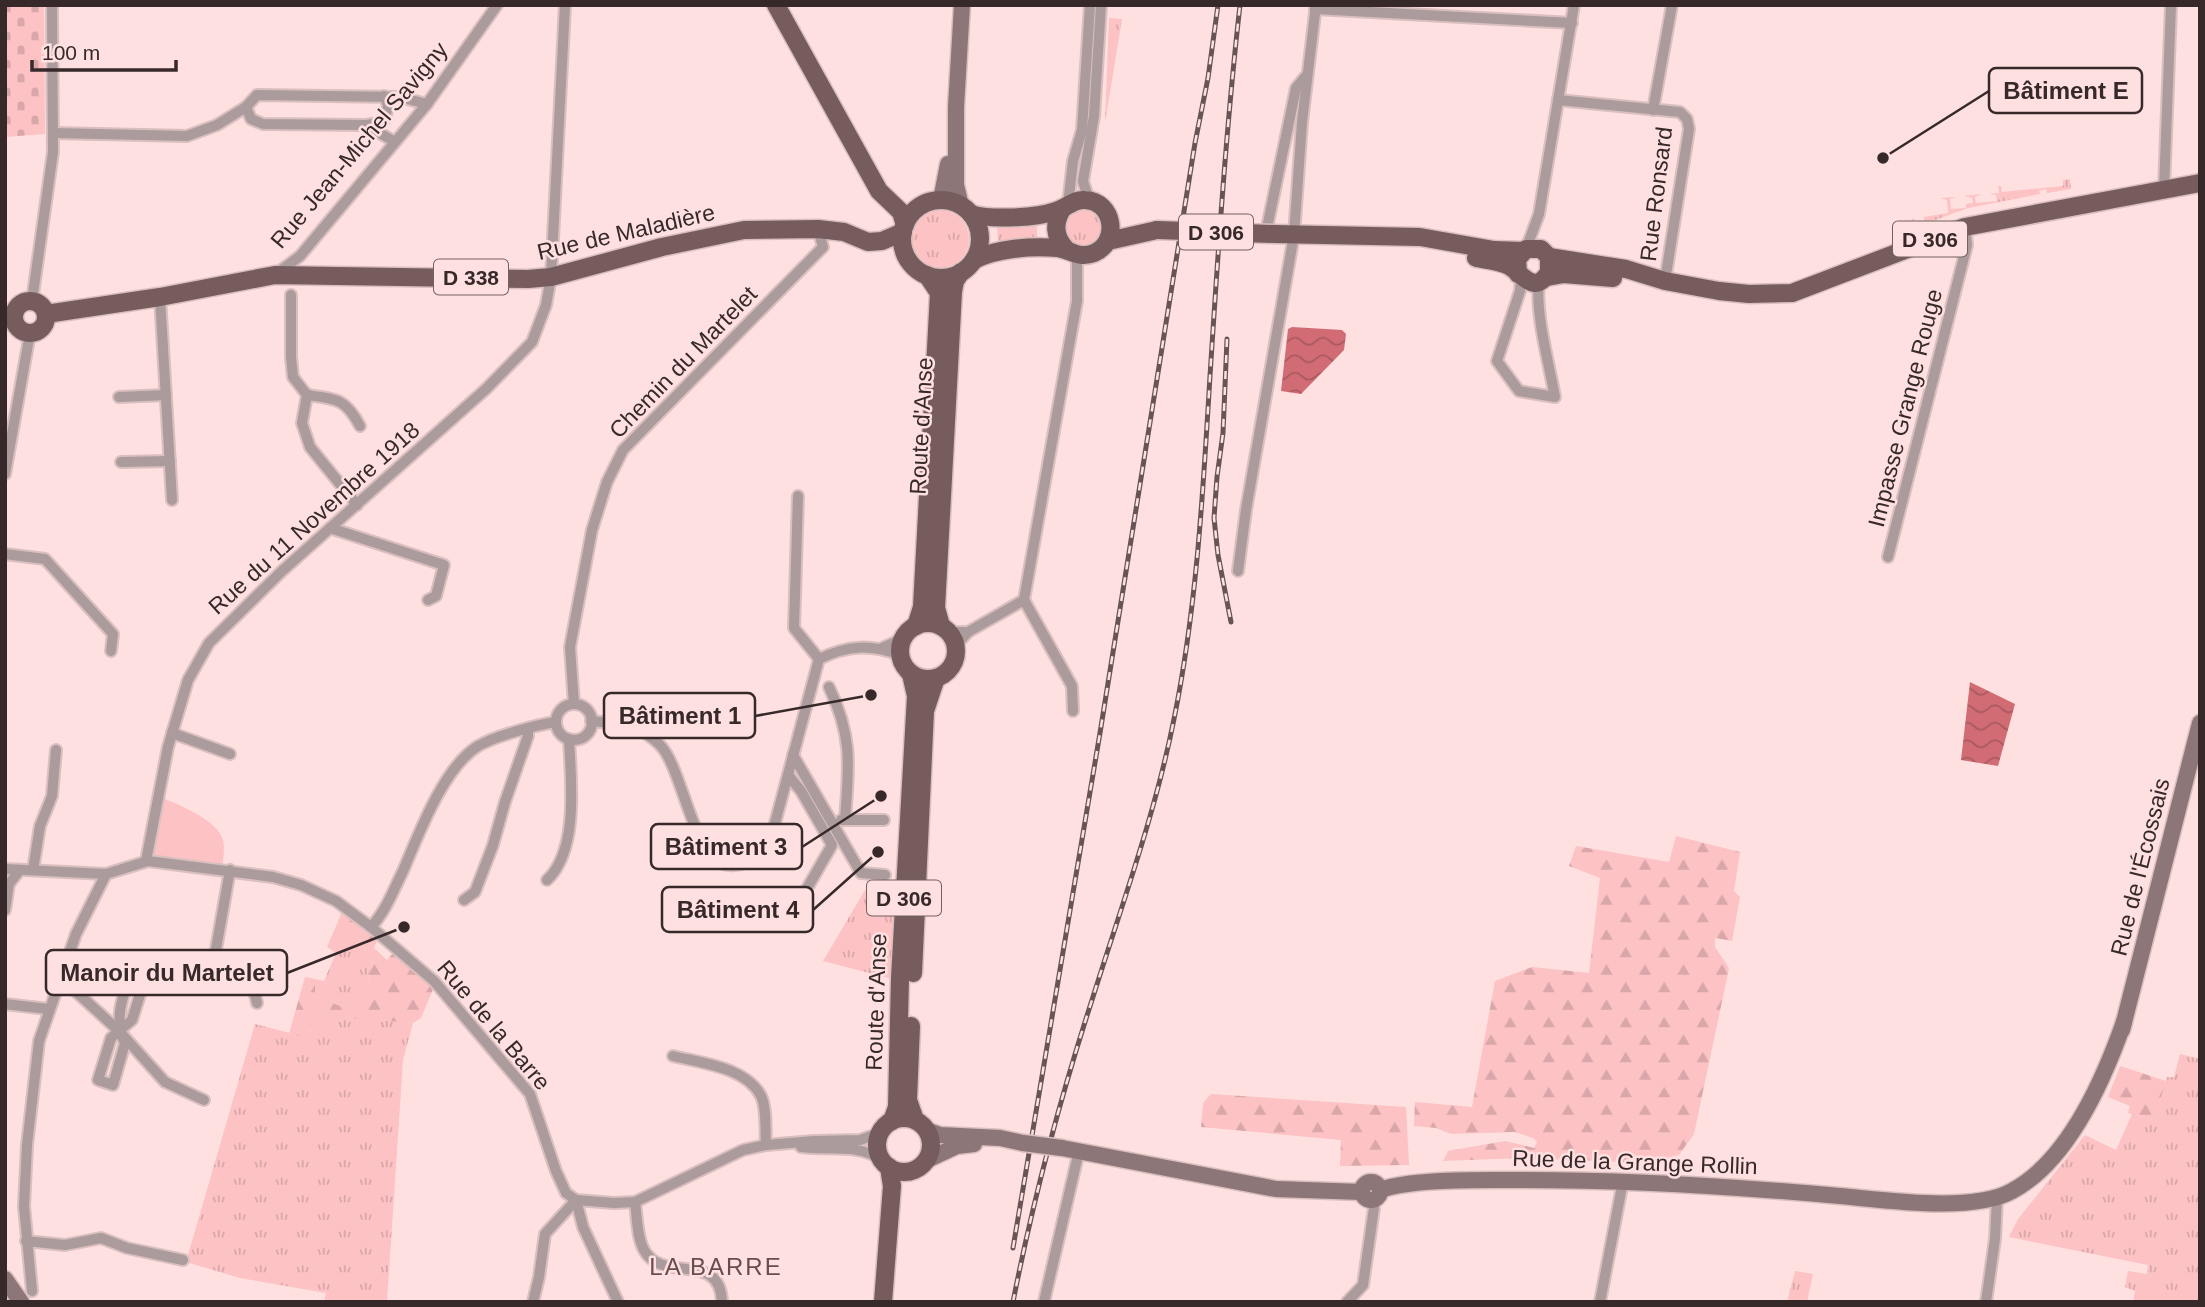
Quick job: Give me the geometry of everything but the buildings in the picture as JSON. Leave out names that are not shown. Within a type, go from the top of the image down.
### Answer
[{"type":"main road","points":[[776,5],[879,191],[901,212],[904,228],[902,240],[906,256],[919,271],[944,278],[995,252],[1041,248],[1096,252],[1108,241],[1111,230],[1110,218],[1097,203],[1086,200],[1040,215],[983,218],[941,200],[915,210],[904,228]]},
{"type":"main road","points":[[962,5],[956,107],[956,185],[980,237],[967,266]]},
{"type":"main road","points":[[941,200],[946,183],[956,107]]},
{"type":"main road","points":[[868,167],[885,188],[897,197],[923,205]]},
{"type":"main road","name":"D 306","points":[[1388,237],[1502,264],[1531,278],[1564,274],[1665,281],[1749,294],[1791,293],[1965,227],[2200,183]]},
{"type":"main road","points":[[1066,206],[1055,226],[1058,239],[1072,252]]},
{"type":"main road","name":"D 306","points":[[1110,218],[1157,230]]},
{"type":"main road","name":"Rue de Maladière","points":[[275,275],[528,279],[551,276],[662,247],[744,230],[818,229],[844,232],[868,242],[882,241],[904,228]]},
{"type":"main road","name":"Rue de Maladière","points":[[818,229],[882,252],[906,256]]},
{"type":"main road","name":"D 306","points":[[1108,241],[1157,230],[1272,229],[1294,235],[1420,237],[1494,250],[1525,250]]},
{"type":"main road","points":[[1536,248],[1547,254],[1551,267],[1531,278],[1516,264],[1525,250],[1536,248]]},
{"type":"main road","name":"D 306","points":[[1547,254],[1626,269],[1665,281]]},
{"type":"main road","name":"Route d'Anse","points":[[948,635],[936,608],[953,292],[955,281],[967,266]]},
{"type":"main road","name":"D 338","points":[[46,314],[160,297],[275,275]]},
{"type":"main road","name":"Route d'Anse","points":[[906,640],[922,607],[939,293],[927,275]]},
{"type":"main road","points":[[32,300],[41,305],[46,314],[43,327],[30,333],[10,321],[18,306],[32,300]]},
{"type":"main road","points":[[930,624],[948,635],[952,666],[936,678],[923,679],[911,674],[903,664],[906,640],[930,624]]},
{"type":"main road","name":"Route d'Anse","points":[[886,1127],[897,1107],[901,954],[916,697],[911,674]]},
{"type":"main road","name":"Route d'Anse","points":[[920,1125],[908,1100],[912,979],[925,711],[936,678]]},
{"type":"main road","name":"Rue de l'Écossais","points":[[1997,1204],[2041,1170],[2067,1137],[2108,1066],[2124,1022],[2200,723]]},
{"type":"main road","points":[[883,1302],[892,1186],[886,1163],[877,1147],[886,1127],[907,1119],[920,1125],[931,1145],[905,1188],[900,1206],[892,1302]]},
{"type":"main road","name":"Rue de la Grange Rollin","points":[[920,1125],[940,1135],[1000,1138],[1276,1189],[1371,1194],[1404,1185],[1482,1180],[1623,1181],[1889,1201],[1997,1204]]},
{"type":"main road","name":"Rue de la Grange Rollin","points":[[920,1165],[957,1146],[1020,1143]]},
{"type":"main road","points":[[886,1163],[905,1172],[920,1165]]},
{"type":"main road","points":[[5,1279],[26,1296]]},
{"type":"street","points":[[32,300],[54,133],[52,5]]},
{"type":"street","name":"Rue Jean-Michel Savigny","points":[[275,275],[300,256],[427,104],[497,5]]},
{"type":"street","name":"Rue du 11 Novembre 1918","points":[[146,860],[172,733],[188,680],[209,643],[282,571],[486,388],[531,342],[546,305],[551,276],[565,5]]},
{"type":"street","points":[[1066,206],[1073,162],[1082,130],[1090,5]]},
{"type":"street","points":[[1097,203],[1087,194],[1083,181],[1094,116],[1101,5]]},
{"type":"street","points":[[1525,250],[1532,240],[1539,214],[1574,5]]},
{"type":"street","points":[[1653,110],[1672,5]]},
{"type":"street","points":[[2164,189],[2171,5]]},
{"type":"street","points":[[1238,571],[1245,509],[1294,235],[1306,76],[1316,7],[1572,23]]},
{"type":"street","points":[[1272,229],[1296,88],[1306,76]]},
{"type":"street","points":[[54,133],[187,136],[217,125],[246,107],[257,95],[384,96],[427,104]]},
{"type":"street","points":[[246,107],[251,119],[262,124],[366,125],[385,119],[388,105],[384,96]]},
{"type":"street","name":"Rue Ronsard","points":[[1558,100],[1680,112],[1687,119],[1689,129],[1665,281]]},
{"type":"street","points":[[366,125],[395,142]]},
{"type":"street","points":[[1539,214],[1540,237],[1547,254]]},
{"type":"street","name":"Impasse Grange Rouge","points":[[1888,557],[1967,245],[1965,227]]},
{"type":"street","name":"Chemin du Martelet","points":[[574,704],[570,647],[592,530],[607,482],[623,450],[823,247],[818,229]]},
{"type":"street","points":[[1072,252],[1077,301],[1024,600],[1072,686],[1073,711]]},
{"type":"street","points":[[1531,278],[1539,302],[1555,397],[1520,391],[1497,361],[1520,291],[1531,278]]},
{"type":"street","points":[[291,295],[293,377],[307,395],[337,399],[355,416],[360,426]]},
{"type":"street","points":[[160,297],[173,500]]},
{"type":"street","points":[[5,474],[30,333]]},
{"type":"street","points":[[119,397],[166,395]]},
{"type":"street","points":[[307,395],[302,423],[310,447],[357,505]]},
{"type":"street","points":[[121,462],[170,461]]},
{"type":"street","points":[[798,496],[794,628],[819,659]]},
{"type":"street","points":[[330,528],[444,565],[436,596],[428,600]]},
{"type":"street","points":[[5,554],[45,559],[113,634],[111,651]]},
{"type":"street","points":[[948,635],[968,632],[1024,600]]},
{"type":"street","points":[[819,659],[841,649],[882,648],[906,640]]},
{"type":"street","points":[[882,648],[906,640]]},
{"type":"street","points":[[592,721],[624,724],[643,730],[662,747],[672,765],[706,852],[721,865],[739,866],[757,857],[771,838],[819,659]]},
{"type":"street","points":[[829,687],[844,721],[850,759],[845,820]]},
{"type":"street","points":[[574,704],[586,709],[592,721],[585,736],[578,739],[569,739],[559,733],[555,722],[558,713],[565,706],[574,704]]},
{"type":"street","points":[[371,927],[385,909],[433,804],[463,759],[479,746],[528,728],[555,722]]},
{"type":"street","points":[[464,900],[475,892],[489,857],[528,736],[528,728]]},
{"type":"street","points":[[172,733],[230,754]]},
{"type":"street","points":[[547,880],[557,871],[571,815],[573,796],[569,739]]},
{"type":"street","points":[[33,870],[40,826],[52,796],[56,750]]},
{"type":"street","points":[[793,755],[861,873],[885,875]]},
{"type":"street","points":[[770,926],[789,902],[805,892],[832,845],[801,791],[788,775]]},
{"type":"street","points":[[830,820],[884,820]]},
{"type":"street","name":"Rue de la Barre","points":[[5,869],[106,874],[146,860],[273,877],[321,893],[336,901],[371,927],[442,989],[530,1094],[561,1182],[566,1193],[576,1200],[583,1227],[618,1302]]},
{"type":"street","points":[[5,910],[9,884],[20,870]]},
{"type":"street","points":[[230,870],[213,966],[249,984],[257,1003]]},
{"type":"street","points":[[26,1296],[24,1206],[27,1145],[39,1041],[76,933],[106,874]]},
{"type":"street","points":[[134,965],[148,969],[132,1020],[119,1031],[118,1016],[134,965]]},
{"type":"street","points":[[61,978],[119,1031],[165,1082],[204,1100]]},
{"type":"street","points":[[5,1004],[48,1009]]},
{"type":"street","points":[[673,1056],[730,1071],[750,1083],[761,1097],[766,1145]]},
{"type":"street","points":[[533,1302],[540,1277],[545,1234],[576,1200],[635,1202],[743,1150],[766,1145],[860,1140],[886,1127]]},
{"type":"street","points":[[781,1144],[808,1148],[861,1149],[871,1152],[886,1163]]},
{"type":"street","points":[[1044,1302],[1079,1151]]},
{"type":"street","points":[[1600,1302],[1623,1181]]},
{"type":"street","points":[[1347,1302],[1363,1284],[1366,1273],[1374,1208],[1371,1194]]},
{"type":"street","points":[[635,1202],[643,1249],[651,1260],[663,1267],[697,1269],[709,1274],[715,1279],[722,1294],[722,1302]]},
{"type":"street","points":[[1986,1302],[1997,1204]]},
{"type":"street","points":[[26,1241],[65,1245],[101,1238],[127,1248],[183,1260]]},
{"type":"green space","points":[[5,5],[44,5],[45,134],[5,137]]},
{"type":"green space","points":[[1109,18],[1122,19],[1105,123]]},
{"type":"green space","points":[[2070,179],[2071,189],[2047,193],[2046,189],[2039,191],[2040,194],[1968,208],[1911,229],[1910,223],[1914,218],[1915,225],[1924,224],[1924,217],[1948,213],[1947,200],[1940,198],[1957,197],[1950,199],[1951,209],[1966,208],[1966,204],[1973,203],[1972,198],[1964,196],[1982,194],[1975,197],[1976,203],[1997,201],[1996,195],[1989,194],[1999,193],[1998,186],[2001,186],[2002,192],[2063,186],[2063,180]]},
{"type":"green space","points":[[1075,208],[1091,208],[1104,221],[1100,241],[1083,247],[1074,245],[1068,239],[1064,222]]},
{"type":"green space","points":[[934,210],[946,210],[961,218],[969,233],[969,245],[961,260],[946,268],[934,268],[919,260],[911,245],[911,233],[919,218]]},
{"type":"green space","points":[[1037,222],[1037,241],[998,243],[997,225]]},
{"type":"green space","points":[[158,796],[195,813],[213,825],[224,843],[222,869],[146,861]]},
{"type":"green space","points":[[1676,836],[1740,852],[1734,891],[1740,897],[1732,941],[1715,938],[1715,947],[1729,968],[1694,1134],[1679,1155],[1645,1163],[1522,1158],[1443,1161],[1448,1151],[1505,1141],[1534,1148],[1537,1142],[1515,1132],[1451,1134],[1436,1128],[1414,1126],[1415,1102],[1472,1107],[1495,981],[1532,967],[1589,973],[1600,878],[1569,866],[1576,846],[1669,862]]},
{"type":"green space","points":[[865,890],[905,891],[900,981],[823,961]]},
{"type":"green space","points":[[342,911],[377,941],[374,948],[387,960],[393,953],[434,987],[421,1018],[413,1023],[314,1015],[309,1038],[289,1034],[305,977],[315,979],[315,996],[347,1009],[368,983],[372,964],[360,940],[337,924]]},
{"type":"green space","points":[[337,924],[360,940],[372,964],[368,983],[347,1010],[315,996],[315,979],[324,981],[336,953],[327,947]]},
{"type":"green space","points":[[314,1014],[413,1023],[403,1060],[387,1302],[324,1302],[326,1293],[240,1278],[186,1262],[255,1024],[309,1038]]},
{"type":"green space","points":[[2180,1054],[2200,1059],[2200,1302],[2133,1302],[2135,1291],[2125,1287],[2128,1271],[2147,1274],[2148,1265],[2009,1237],[2018,1219],[2085,1135],[2116,1150],[2132,1114],[2154,1120],[2167,1077],[2174,1077]]},
{"type":"green space","points":[[2120,1066],[2166,1081],[2154,1120],[2128,1113],[2130,1106],[2108,1097]]},
{"type":"green space","points":[[1211,1094],[1406,1107],[1409,1165],[1340,1166],[1341,1140],[1201,1127],[1203,1103]]},
{"type":"green space","points":[[1795,1271],[1813,1274],[1807,1302],[1787,1302]]},
{"type":"water","points":[[1288,329],[1342,330],[1346,334],[1344,350],[1301,394],[1281,391]]},
{"type":"water","points":[[1970,682],[2015,704],[1998,766],[1961,760]]},
{"type":"railway","points":[[1013,1248],[1218,5]]},
{"type":"railway","points":[[1013,1302],[1058,1112],[1137,861],[1166,755],[1182,677],[1198,548],[1223,190],[1240,5]]},
{"type":"railway","points":[[1227,339],[1223,433],[1214,518],[1231,622]]},
{"type":"place","name":"Bâtiment E","points":[[1883,158]]},
{"type":"place","name":"Bâtiment 1","points":[[871,695]]},
{"type":"place","name":"Bâtiment 3","points":[[881,796]]},
{"type":"place","name":"Bâtiment 4","points":[[878,852]]},
{"type":"place","name":"Manoir du Martelet","points":[[404,927]]},
{"type":"district","name":"LA BARRE","points":[[716,1266]]}]
